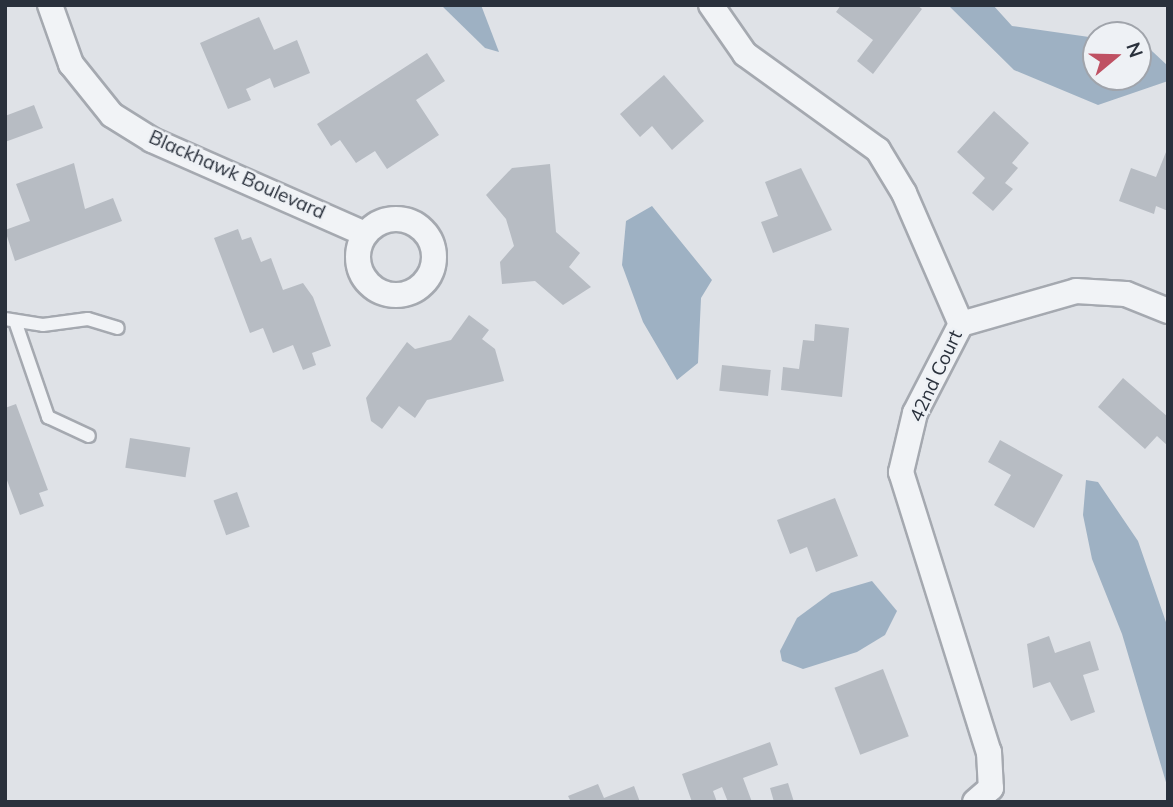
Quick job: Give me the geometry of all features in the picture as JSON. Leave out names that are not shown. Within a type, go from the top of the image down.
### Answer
[{"type":"street","name":"Blackhawk Boulevard","points":[[50,5],[71,64],[112,114],[152,140],[365,234]]},
{"type":"street","name":"42nd Court","points":[[711,5],[745,54],[877,149],[904,192],[961,324],[915,413],[901,472],[989,751],[983,795]]},
{"type":"street","points":[[961,324],[1076,291],[1126,294],[1168,311]]},
{"type":"lane","points":[[89,436],[48,416],[10,320],[61,325],[88,319],[118,328]]},
{"type":"water","points":[[441,5],[481,5],[499,52],[485,48]]},
{"type":"water","points":[[948,5],[993,5],[1012,26],[1082,36],[1082,91],[1139,91],[1098,105],[1014,70]]},
{"type":"water","points":[[1152,51],[1168,66],[1168,81],[1152,86]]},
{"type":"water","points":[[652,206],[712,280],[701,298],[698,363],[677,380],[643,322],[622,265],[626,221]]},
{"type":"water","points":[[1086,480],[1098,482],[1138,541],[1168,628],[1168,789],[1122,634],[1092,559],[1083,515]]},
{"type":"water","points":[[872,581],[897,611],[885,635],[857,652],[803,669],[782,661],[780,651],[797,618],[831,593]]},
{"type":"building","points":[[841,5],[917,5],[922,9],[873,74],[857,61],[873,40],[836,12]]},
{"type":"building","points":[[259,17],[274,50],[297,40],[310,73],[274,88],[270,78],[246,89],[251,100],[228,109],[200,43]]},
{"type":"building","points":[[427,53],[445,81],[416,100],[439,135],[387,169],[375,151],[356,163],[340,140],[331,146],[317,124]]},
{"type":"building","points":[[664,75],[704,121],[672,150],[652,126],[640,137],[620,114]]},
{"type":"building","points":[[34,105],[43,128],[5,142],[5,116]]},
{"type":"building","points":[[994,111],[1029,143],[1012,163],[1018,168],[1005,183],[1013,189],[993,211],[972,193],[985,178],[957,152]]},
{"type":"building","points":[[1168,147],[1168,211],[1156,206],[1154,214],[1119,201],[1131,168],[1156,177]]},
{"type":"building","points":[[74,163],[85,209],[113,198],[122,221],[15,261],[5,230],[30,221],[16,184]]},
{"type":"building","points":[[550,164],[556,232],[580,253],[569,267],[591,287],[563,305],[535,281],[502,284],[500,262],[514,246],[506,219],[486,195],[512,168]]},
{"type":"building","points":[[801,168],[832,230],[773,253],[761,222],[778,216],[765,182]]},
{"type":"building","points":[[238,229],[242,240],[251,237],[261,262],[271,258],[283,290],[303,283],[313,297],[331,346],[312,353],[316,365],[303,370],[293,345],[273,353],[263,328],[250,333],[214,238]]},
{"type":"building","points":[[469,315],[489,330],[482,339],[495,349],[504,381],[427,400],[415,418],[399,406],[382,429],[371,421],[366,398],[407,342],[415,349],[451,340]]},
{"type":"building","points":[[815,324],[849,328],[842,397],[781,390],[783,367],[799,369],[803,340],[814,341]]},
{"type":"building","points":[[722,365],[771,370],[768,396],[719,391]]},
{"type":"building","points":[[1123,378],[1168,417],[1168,446],[1157,436],[1145,449],[1098,407]]},
{"type":"building","points":[[16,404],[48,490],[39,493],[44,506],[20,515],[5,475],[5,408]]},
{"type":"building","points":[[130,438],[190,448],[186,477],[125,468]]},
{"type":"building","points":[[1000,440],[1063,475],[1034,528],[994,505],[1011,475],[988,462]]},
{"type":"building","points":[[237,492],[250,527],[226,535],[214,501]]},
{"type":"building","points":[[835,498],[858,556],[816,572],[807,547],[790,554],[777,520]]},
{"type":"building","points":[[1049,636],[1055,653],[1090,641],[1099,670],[1083,675],[1095,712],[1071,721],[1050,682],[1033,688],[1027,644]]},
{"type":"building","points":[[883,669],[909,736],[860,755],[834,688]]},
{"type":"building","points":[[770,742],[778,765],[743,778],[752,802],[728,802],[722,787],[713,791],[717,802],[692,802],[682,774]]},
{"type":"building","points":[[788,783],[794,802],[774,802],[770,788]]},
{"type":"building","points":[[598,784],[604,798],[634,786],[640,802],[571,802],[568,796]]}]
